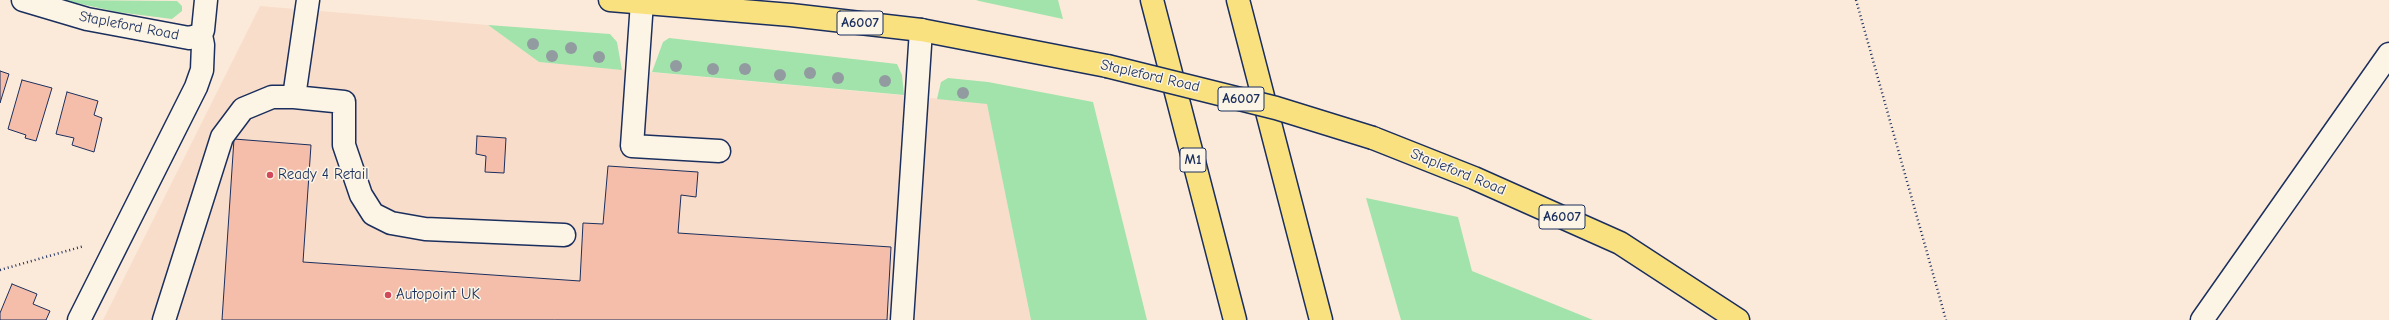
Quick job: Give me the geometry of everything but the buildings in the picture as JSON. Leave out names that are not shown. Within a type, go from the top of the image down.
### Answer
[{"type":"main road","name":"Stapleford Road","points":[[610,0],[791,14],[921,30],[1107,66],[1276,108],[1373,138],[1474,178],[1620,243],[1738,320]]},
{"type":"main road","name":"M1","points":[[1152,0],[1235,320]]},
{"type":"main road","points":[[1238,0],[1321,320]]},
{"type":"street","name":"Stapleford Road","points":[[23,0],[87,19],[189,38],[201,35],[203,30],[206,0]]},
{"type":"street","points":[[294,97],[308,0]]},
{"type":"street","points":[[642,2],[632,146],[719,151]]},
{"type":"street","points":[[902,320],[921,30]]},
{"type":"street","points":[[79,320],[196,87],[202,70],[203,45],[201,35]]},
{"type":"street","points":[[2202,320],[2389,54]]},
{"type":"street","points":[[164,320],[222,137],[243,109],[272,97],[294,97],[344,102],[344,145],[361,195],[373,214],[391,223],[425,230],[564,235]]},
{"type":"path","points":[[1856,0],[1946,320]]},
{"type":"path","points":[[0,270],[121,236]]},
{"type":"shaded area","points":[[260,6],[488,25],[539,62],[987,103],[1031,320],[103,320]]},
{"type":"green space","points":[[63,0],[177,1],[182,6],[182,11],[172,19],[117,12]]},
{"type":"green space","points":[[976,0],[1058,0],[1063,19],[979,1]]},
{"type":"green space","points":[[488,25],[610,34],[617,42],[622,70],[539,62]]},
{"type":"green space","points":[[669,38],[897,64],[902,75],[904,95],[652,72],[663,42]]},
{"type":"green space","points":[[948,78],[988,82],[1093,102],[1147,320],[1031,320],[987,104],[937,99],[941,82]]},
{"type":"green space","points":[[1366,198],[1458,217],[1472,271],[1593,320],[1401,320]]},
{"type":"place","name":"Ready 4 Retail","points":[[270,175]]},
{"type":"place","name":"Autopoint UK","points":[[388,295]]}]
